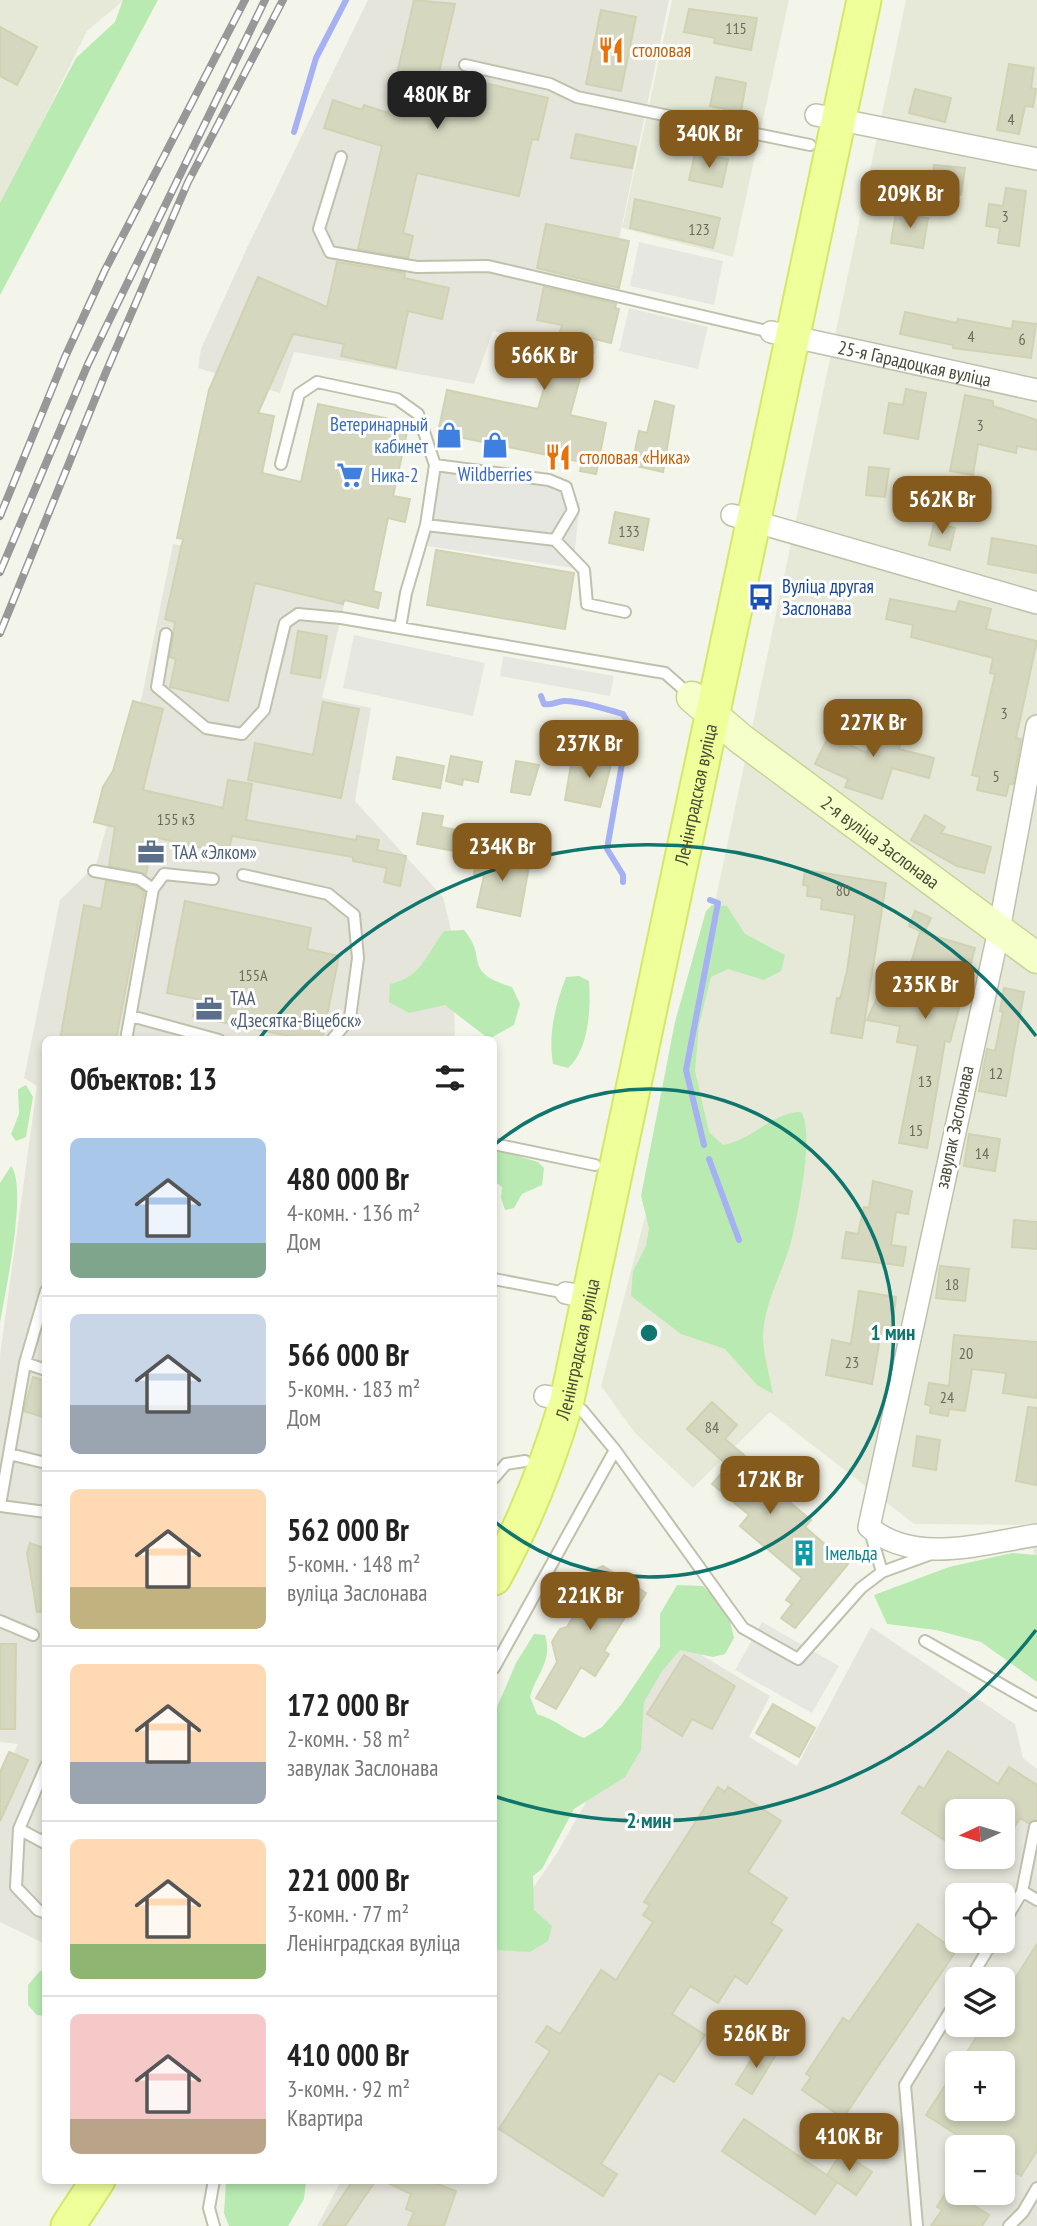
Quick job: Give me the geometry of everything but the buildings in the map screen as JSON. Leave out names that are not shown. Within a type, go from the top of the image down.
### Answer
[{"type":"main road","name":"Ленінградская вуліца","points":[[497,1572],[526,1519],[536,1464],[556,1398],[782,335],[821,126],[841,0]]},
{"type":"main road","name":"Ленінградская вуліца","points":[[821,126],[864,0]]},
{"type":"main road","name":"2-я вуліца Заслонава","points":[[702,705],[741,739],[1037,958]]},
{"type":"main road","name":"Ленінградская вуліца","points":[[497,1529],[536,1464]]},
{"type":"main road","points":[[44,2226],[72,2184]]},
{"type":"main road","points":[[68,2226],[95,2184]]},
{"type":"street","points":[[821,126],[1037,159]]},
{"type":"street","name":"25-я Гарадоцкая вуліца","points":[[782,335],[1037,390]]},
{"type":"street","points":[[743,518],[1037,603]]},
{"type":"street","name":"завулак Заслонава","points":[[869,1527],[999,930],[1037,726]]},
{"type":"street","points":[[869,1527],[882,1538],[904,1546],[942,1549],[1037,1535]]},
{"type":"lane","points":[[465,65],[551,84],[577,97],[821,126]]},
{"type":"lane","points":[[341,158],[319,229],[330,252],[417,267],[488,266],[782,335]]},
{"type":"lane","points":[[281,464],[299,394],[317,382],[397,400],[418,414],[435,465],[426,525],[406,593],[400,628]]},
{"type":"lane","points":[[435,465],[549,480],[566,487],[573,510],[555,540]]},
{"type":"lane","points":[[426,525],[555,540],[584,570],[587,604],[625,612]]},
{"type":"lane","points":[[166,634],[157,687],[206,728],[242,734],[264,710],[285,623],[299,614],[400,628],[665,673],[702,705]]},
{"type":"lane","points":[[94,871],[139,879],[153,889]]},
{"type":"lane","points":[[127,1036],[153,889],[164,874],[213,880]]},
{"type":"lane","points":[[243,875],[328,894],[354,915],[358,958],[350,1018],[335,1036]]},
{"type":"lane","points":[[131,1016],[204,1036]]},
{"type":"lane","points":[[497,1145],[605,1166]]},
{"type":"lane","points":[[497,1280],[577,1295]]},
{"type":"lane","points":[[42,1304],[25,1363],[0,1505],[42,1511]]},
{"type":"lane","points":[[25,1363],[42,1369]]},
{"type":"lane","points":[[556,1398],[582,1410],[615,1450],[743,1628],[798,1659],[861,1587],[882,1572],[942,1549]]},
{"type":"lane","points":[[497,1663],[615,1450]]},
{"type":"lane","points":[[9,1454],[42,1462]]},
{"type":"lane","points":[[497,1474],[506,1464],[536,1464]]},
{"type":"lane","points":[[869,1527],[882,1572]]},
{"type":"lane","points":[[0,1621],[33,1635]]},
{"type":"lane","points":[[925,1641],[1037,1705]]},
{"type":"lane","points":[[42,1775],[19,1829],[16,1887],[42,1912]]},
{"type":"lane","points":[[1015,1903],[1022,1891],[1035,1827]]},
{"type":"lane","points":[[19,1829],[42,1841]]},
{"type":"lane","points":[[1022,1891],[1037,1900]]},
{"type":"lane","points":[[917,2226],[905,2085],[945,2020]]},
{"type":"lane","points":[[213,2184],[209,2208],[214,2226]]},
{"type":"lane","points":[[1009,2226],[1023,2212],[1037,2188]]},
{"type":"shaded area","points":[[0,0],[124,0],[87,31],[0,208]]},
{"type":"shaded area","points":[[368,0],[669,0],[595,354],[493,331],[474,384],[294,352],[280,393],[198,368],[201,349],[247,248]]},
{"type":"shaded area","points":[[672,0],[789,0],[733,257],[622,228]]},
{"type":"shaded area","points":[[906,0],[1037,0],[1037,1588],[1031,1525],[914,1524],[770,1412],[693,1488],[635,1433],[601,1386],[663,1148]]},
{"type":"shaded area","points":[[639,242],[723,261],[714,305],[630,286]]},
{"type":"shaded area","points":[[629,308],[708,327],[698,369],[619,351]]},
{"type":"shaded area","points":[[441,461],[573,483],[570,501],[580,503],[573,568],[428,546]]},
{"type":"shaded area","points":[[173,544],[350,580],[322,698],[371,708],[355,801],[443,897],[452,934],[455,1036],[42,1036],[42,1943],[0,1922],[0,1783],[18,1744],[0,1742],[0,1355],[37,1086],[24,1078],[60,900],[96,865],[142,696]]},
{"type":"shaded area","points":[[354,635],[485,663],[473,716],[343,688]]},
{"type":"shaded area","points":[[503,656],[614,676],[610,696],[500,676]]},
{"type":"shaded area","points":[[762,1622],[839,1666],[812,1713],[735,1670]]},
{"type":"shaded area","points":[[871,1627],[1015,1724],[1023,1758],[1037,1769],[1037,2226],[317,2226],[339,2184],[497,2184],[497,1941],[557,1853],[678,1641],[770,1696],[749,1737],[797,1766]]},
{"type":"green space","points":[[123,0],[158,0],[0,295],[0,203],[76,58],[115,22]]},
{"type":"green space","points":[[712,905],[727,906],[745,934],[785,955],[781,971],[764,980],[728,969],[711,977],[699,1025],[695,1071],[709,1132],[723,1145],[743,1138],[791,1113],[801,1112],[805,1123],[806,1154],[798,1210],[792,1238],[764,1323],[764,1350],[773,1394],[757,1385],[725,1349],[681,1334],[631,1296],[633,1271],[646,1246],[649,1228],[641,1196],[675,1022],[706,911]]},
{"type":"green space","points":[[464,930],[486,976],[512,987],[520,1004],[514,1025],[494,1036],[485,1036],[445,1005],[409,1013],[389,1002],[390,984],[401,981],[416,970],[444,931]]},
{"type":"green space","points":[[579,976],[589,981],[589,1015],[580,1050],[568,1068],[553,1064],[552,1031],[566,977]]},
{"type":"green space","points":[[26,1085],[33,1097],[26,1137],[16,1141],[11,1134],[19,1114],[18,1089]]},
{"type":"green space","points":[[497,1150],[538,1162],[544,1168],[542,1185],[522,1194],[514,1208],[505,1210],[501,1198],[502,1187],[497,1183]]},
{"type":"green space","points":[[11,1166],[16,1178],[16,1217],[0,1323],[0,1183]]},
{"type":"green space","points":[[1012,1553],[1037,1555],[1037,1682],[981,1642],[936,1630],[887,1624],[874,1595],[949,1567]]},
{"type":"green space","points":[[677,1585],[703,1586],[728,1612],[734,1638],[725,1654],[713,1657],[680,1650],[662,1671],[644,1702],[641,1750],[625,1777],[574,1809],[542,1869],[533,1876],[534,1910],[552,1926],[548,1941],[530,1952],[497,1950],[497,1707],[516,1663],[534,1634],[545,1635],[546,1660],[530,1697],[537,1714],[584,1738],[602,1727],[621,1705],[660,1647],[660,1614]]},
{"type":"green space","points":[[42,1971],[42,2016],[37,2015],[28,2005],[28,1985]]},
{"type":"green space","points":[[226,2184],[306,2184],[304,2199],[288,2226],[229,2226],[224,2213]]},
{"type":"waterway","points":[[294,132],[316,58],[346,0]]},
{"type":"waterway","points":[[541,696],[544,704],[573,702],[623,714],[629,724],[607,849],[623,875],[623,882]]},
{"type":"waterway","points":[[704,1145],[686,1070],[718,903],[710,900]]},
{"type":"waterway","points":[[709,1159],[739,1240]]},
{"type":"railway","points":[[0,516],[65,357],[105,270],[245,0]]},
{"type":"railway","points":[[0,572],[88,364],[265,0]]},
{"type":"railway","points":[[0,633],[106,372],[188,182],[283,0]]},
{"type":"place","name":"столовая","points":[[611,50]]},
{"type":"place","name":"Ветеринарный кабинет","points":[[449,435]]},
{"type":"place","name":"Wildberries","points":[[495,445]]},
{"type":"place","name":"столовая «Ника»","points":[[558,457]]},
{"type":"place","name":"Ника-2","points":[[350,475]]},
{"type":"place","name":"Вуліца другая Заслонава","points":[[761,597]]},
{"type":"place","name":"ТАА «Элком»","points":[[151,852]]},
{"type":"place","name":"ТАА «Дзесятка-Віцебск»","points":[[209,1009]]},
{"type":"place","name":"Імельда","points":[[804,1553]]}]
